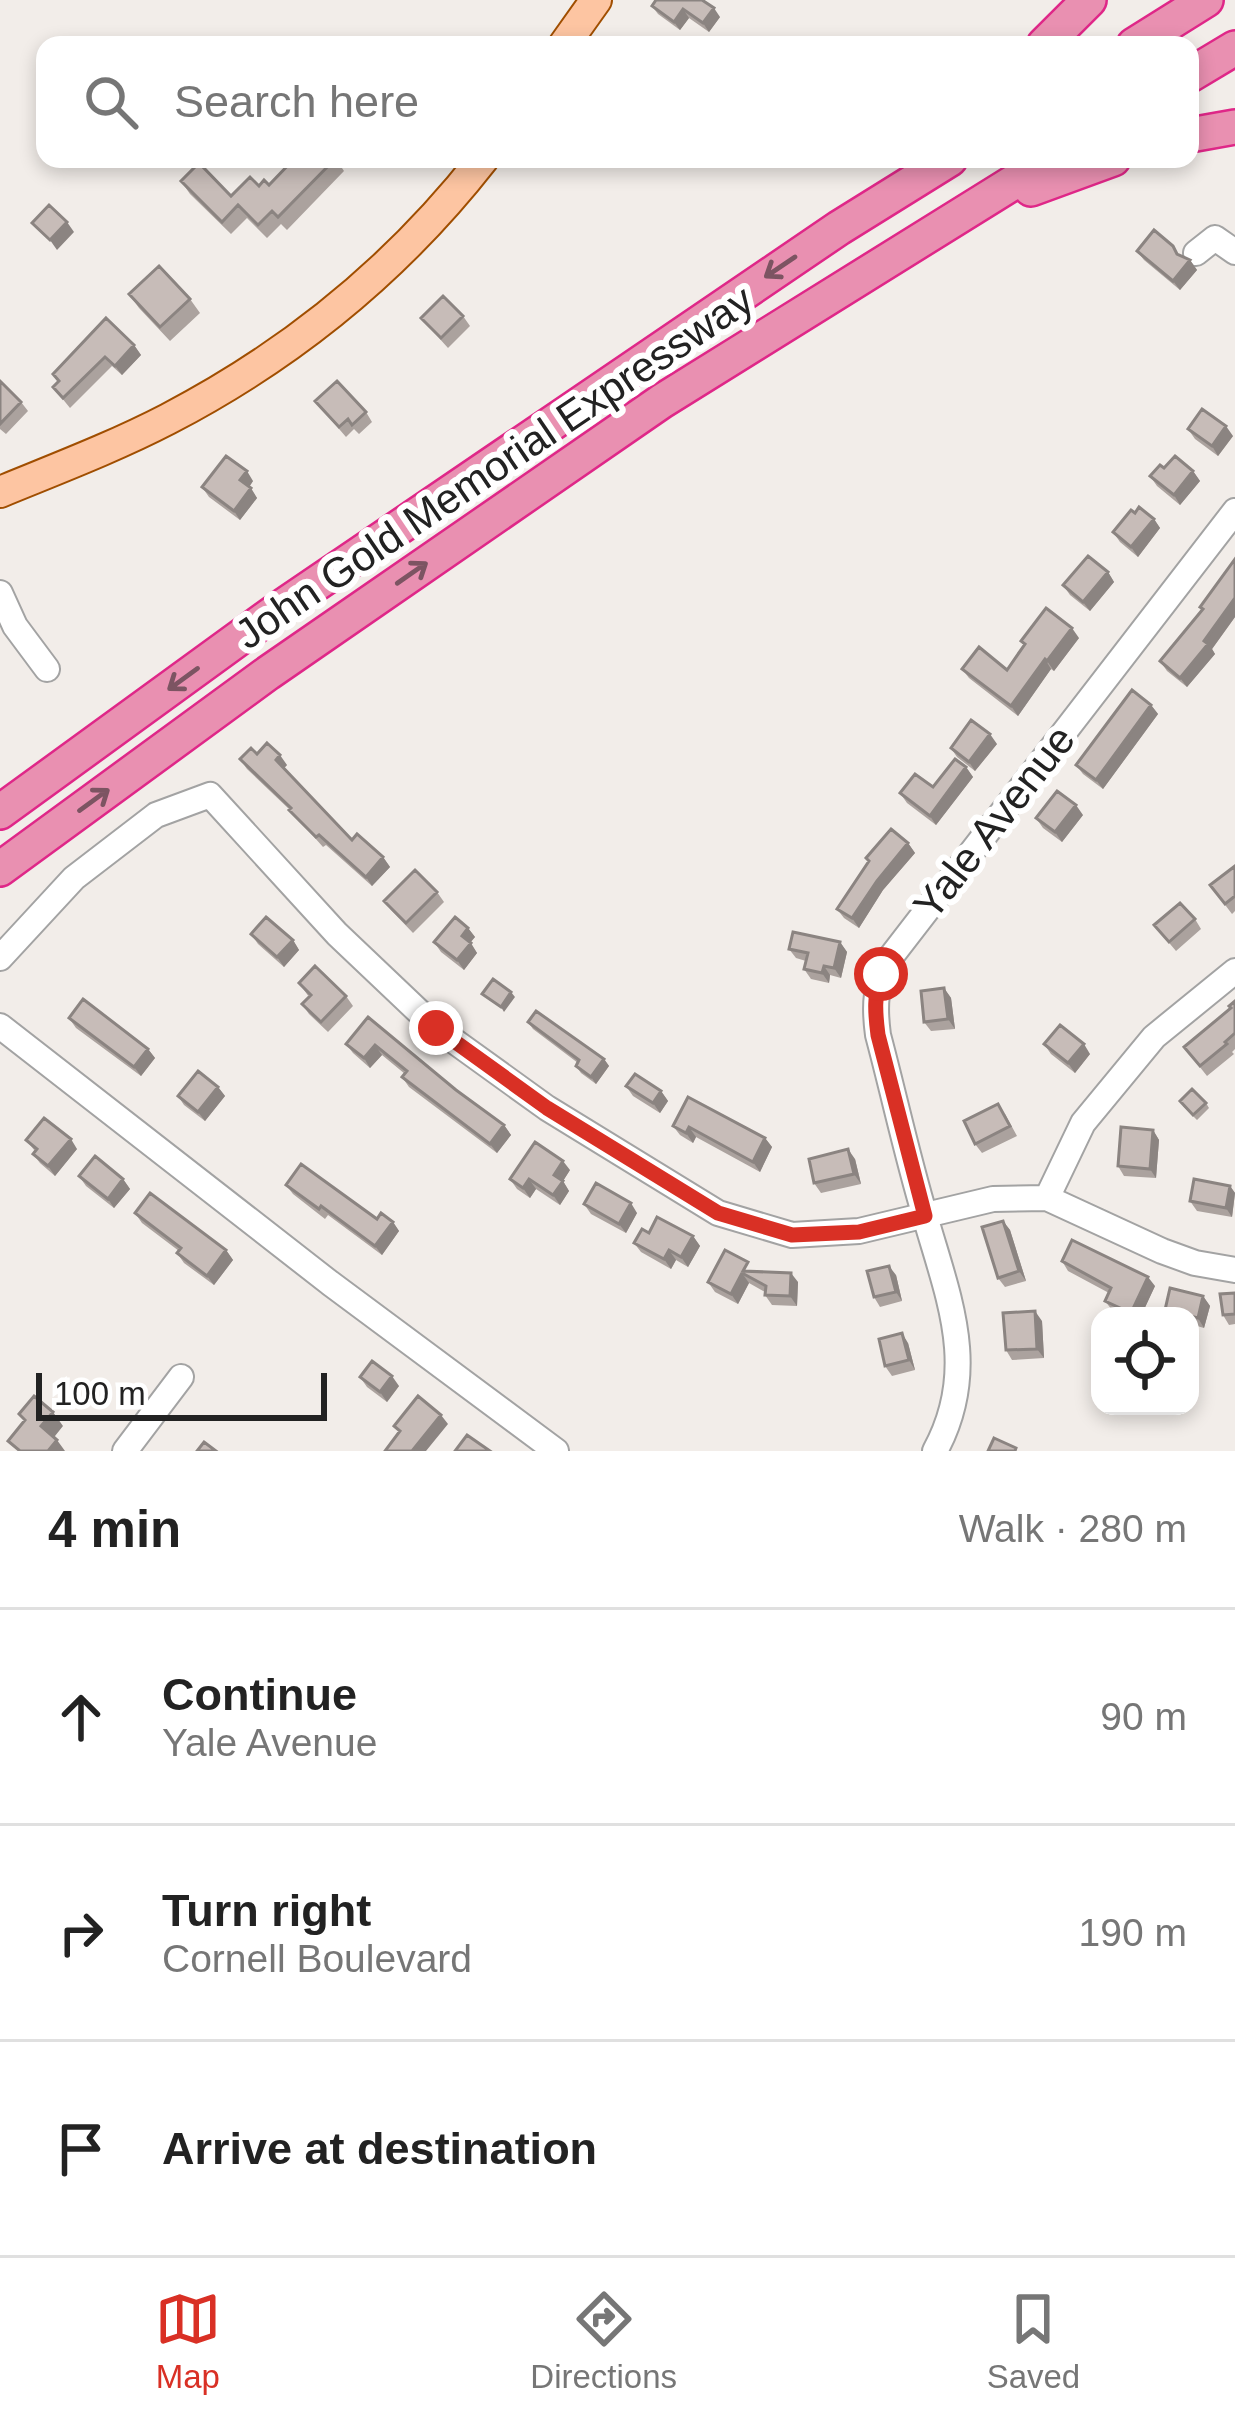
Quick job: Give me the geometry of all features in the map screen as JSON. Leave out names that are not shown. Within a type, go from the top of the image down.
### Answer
[{"type":"highway","points":[[1053,36],[1089,0]]},
{"type":"highway","points":[[1148,36],[1206,0]]},
{"type":"highway","points":[[1199,70],[1235,48]]},
{"type":"highway","points":[[1199,133],[1235,127]]},
{"type":"highway","points":[[839,228],[909,168]]},
{"type":"highway","name":"John Gold Memorial Expressway","points":[[0,812],[279,609],[839,228],[936,168]]},
{"type":"highway","name":"John Gold Memorial Expressway","points":[[0,869],[268,673],[643,415],[1037,168]]},
{"type":"highway","points":[[940,226],[1085,168]]},
{"type":"main road","points":[[570,36],[596,0]]},
{"type":"main road","points":[[0,492],[170,418],[283,350],[405,248],[474,168]]},
{"type":"street","points":[[1196,253],[1215,238],[1235,252]]},
{"type":"street","name":"Yale Avenue","points":[[935,1451],[951,1414],[957,1379],[956,1326],[878,1035],[875,991],[881,974],[969,855],[1235,511]]},
{"type":"street","points":[[0,593],[15,626],[46,669]]},
{"type":"street","points":[[0,958],[74,878],[156,815],[210,795],[337,934],[436,1028],[547,1108],[718,1213],[792,1235],[859,1232],[993,1199],[1047,1198],[1162,1251],[1235,1270]]},
{"type":"street","points":[[1047,1198],[1083,1123],[1154,1036],[1235,971]]},
{"type":"street","points":[[0,1026],[330,1283],[556,1451]]},
{"type":"street","points":[[125,1451],[181,1377]]},
{"type":"building","points":[[656,0],[702,0],[714,8],[703,23],[683,9],[674,22],[652,6]]},
{"type":"building","points":[[194,168],[204,168],[231,196],[250,177],[259,186],[264,180],[269,185],[285,168],[326,168],[278,217],[272,211],[258,225],[238,205],[222,222],[181,181]]},
{"type":"building","points":[[49,205],[67,222],[50,240],[32,223]]},
{"type":"building","points":[[1154,230],[1177,254],[1190,260],[1173,281],[1137,251]]},
{"type":"building","points":[[159,266],[190,299],[160,327],[129,294]]},
{"type":"building","points":[[443,296],[463,316],[441,338],[421,318]]},
{"type":"building","points":[[106,318],[134,345],[115,366],[105,357],[63,398],[53,387],[59,381],[53,374]]},
{"type":"building","points":[[0,381],[21,402],[0,424]]},
{"type":"building","points":[[337,381],[366,412],[352,425],[348,419],[339,427],[315,401]]},
{"type":"building","points":[[1202,409],[1226,426],[1212,446],[1188,429]]},
{"type":"building","points":[[226,456],[247,471],[240,480],[251,488],[234,511],[202,487]]},
{"type":"building","points":[[1175,456],[1193,471],[1174,495],[1150,476]]},
{"type":"building","points":[[1139,507],[1154,519],[1131,547],[1113,532]]},
{"type":"building","points":[[1088,556],[1108,572],[1083,602],[1063,585]]},
{"type":"building","points":[[1235,559],[1235,598],[1204,641],[1208,644],[1180,678],[1160,661],[1203,609],[1200,607]]},
{"type":"building","points":[[1046,608],[1072,628],[1011,706],[962,669],[979,647],[1007,670]]},
{"type":"building","points":[[1132,690],[1151,705],[1096,780],[1076,765]]},
{"type":"building","points":[[971,720],[990,734],[969,762],[951,748]]},
{"type":"building","points":[[267,743],[280,755],[276,760],[352,840],[357,834],[383,857],[366,877],[316,837],[240,759],[251,748],[257,754]]},
{"type":"building","points":[[955,759],[966,767],[930,816],[900,793],[915,774],[933,787]]},
{"type":"building","points":[[1057,791],[1076,805],[1055,832],[1036,818]]},
{"type":"building","points":[[891,829],[908,843],[852,918],[837,909],[869,861],[866,858]]},
{"type":"building","points":[[1235,866],[1235,896],[1225,904],[1210,885]]},
{"type":"building","points":[[415,870],[437,892],[406,923],[384,901]]},
{"type":"building","points":[[1180,903],[1195,919],[1169,942],[1154,925]]},
{"type":"building","points":[[266,917],[293,940],[277,957],[251,934]]},
{"type":"building","points":[[455,917],[468,928],[462,936],[471,943],[457,960],[434,942]]},
{"type":"building","points":[[793,932],[840,942],[834,968],[824,966],[822,973],[804,969],[808,953],[789,949]]},
{"type":"building","points":[[315,966],[346,996],[321,1022],[302,1004],[311,995],[299,983]]},
{"type":"building","points":[[493,979],[511,992],[501,1007],[482,994]]},
{"type":"building","points":[[944,988],[948,1019],[924,1022],[921,991]]},
{"type":"building","points":[[83,999],[148,1049],[134,1067],[69,1018]]},
{"type":"building","points":[[1235,1001],[1235,1033],[1200,1066],[1184,1047]]},
{"type":"building","points":[[536,1011],[604,1059],[591,1077],[576,1066],[579,1060],[528,1022]]},
{"type":"building","points":[[368,1017],[504,1125],[490,1144],[402,1077],[407,1071],[375,1045],[364,1058],[346,1044]]},
{"type":"building","points":[[1060,1025],[1084,1044],[1068,1063],[1044,1044]]},
{"type":"building","points":[[198,1071],[218,1087],[198,1112],[178,1096]]},
{"type":"building","points":[[635,1074],[661,1091],[653,1103],[626,1086]]},
{"type":"building","points":[[1192,1089],[1206,1103],[1193,1115],[1180,1101]]},
{"type":"building","points":[[688,1097],[765,1138],[753,1162],[689,1127],[686,1133],[673,1126]]},
{"type":"building","points":[[998,1104],[1010,1126],[975,1144],[964,1121]]},
{"type":"building","points":[[44,1118],[71,1139],[48,1166],[33,1154],[37,1149],[26,1140]]},
{"type":"building","points":[[1121,1127],[1153,1130],[1150,1169],[1118,1166]]},
{"type":"building","points":[[535,1142],[563,1161],[554,1175],[563,1181],[553,1195],[529,1179],[523,1188],[510,1179]]},
{"type":"building","points":[[848,1149],[854,1174],[814,1183],[809,1159]]},
{"type":"building","points":[[95,1156],[123,1179],[108,1199],[79,1176]]},
{"type":"building","points":[[301,1164],[377,1219],[381,1213],[393,1222],[375,1246],[286,1185]]},
{"type":"building","points":[[1194,1179],[1230,1186],[1226,1208],[1190,1201]]},
{"type":"building","points":[[596,1183],[631,1203],[619,1224],[584,1204]]},
{"type":"building","points":[[150,1193],[226,1250],[207,1276],[177,1253],[181,1248],[135,1213]]},
{"type":"building","points":[[657,1217],[693,1236],[681,1257],[669,1250],[664,1259],[634,1243],[642,1229],[649,1233]]},
{"type":"building","points":[[1003,1221],[1019,1271],[998,1278],[982,1227]]},
{"type":"building","points":[[1072,1240],[1148,1277],[1134,1307],[1118,1307],[1105,1301],[1111,1288],[1062,1261]]},
{"type":"building","points":[[725,1250],[748,1262],[743,1271],[791,1273],[790,1296],[765,1295],[766,1286],[742,1273],[731,1294],[708,1282]]},
{"type":"building","points":[[889,1266],[896,1292],[874,1297],[867,1271]]},
{"type":"building","points":[[1170,1288],[1203,1296],[1199,1314],[1199,1307],[1166,1307]]},
{"type":"building","points":[[1235,1293],[1235,1314],[1223,1315],[1220,1294]]},
{"type":"building","points":[[1035,1311],[1037,1349],[1006,1350],[1003,1313]]},
{"type":"building","points":[[902,1333],[909,1360],[885,1366],[879,1339]]},
{"type":"building","points":[[372,1361],[392,1376],[380,1392],[360,1377]]},
{"type":"building","points":[[34,1396],[53,1412],[41,1426],[57,1440],[48,1451],[20,1451],[8,1441],[25,1420],[19,1414]]},
{"type":"building","points":[[418,1396],[441,1415],[412,1451],[385,1451],[400,1431],[394,1426]]},
{"type":"building","points":[[467,1435],[490,1451],[455,1451]]},
{"type":"building","points":[[994,1438],[1016,1448],[1015,1451],[988,1451]]},
{"type":"route","points":[[436,1028],[547,1108],[718,1213],[792,1235],[859,1232],[925,1216],[878,1035],[874,1008],[881,974]]}]
